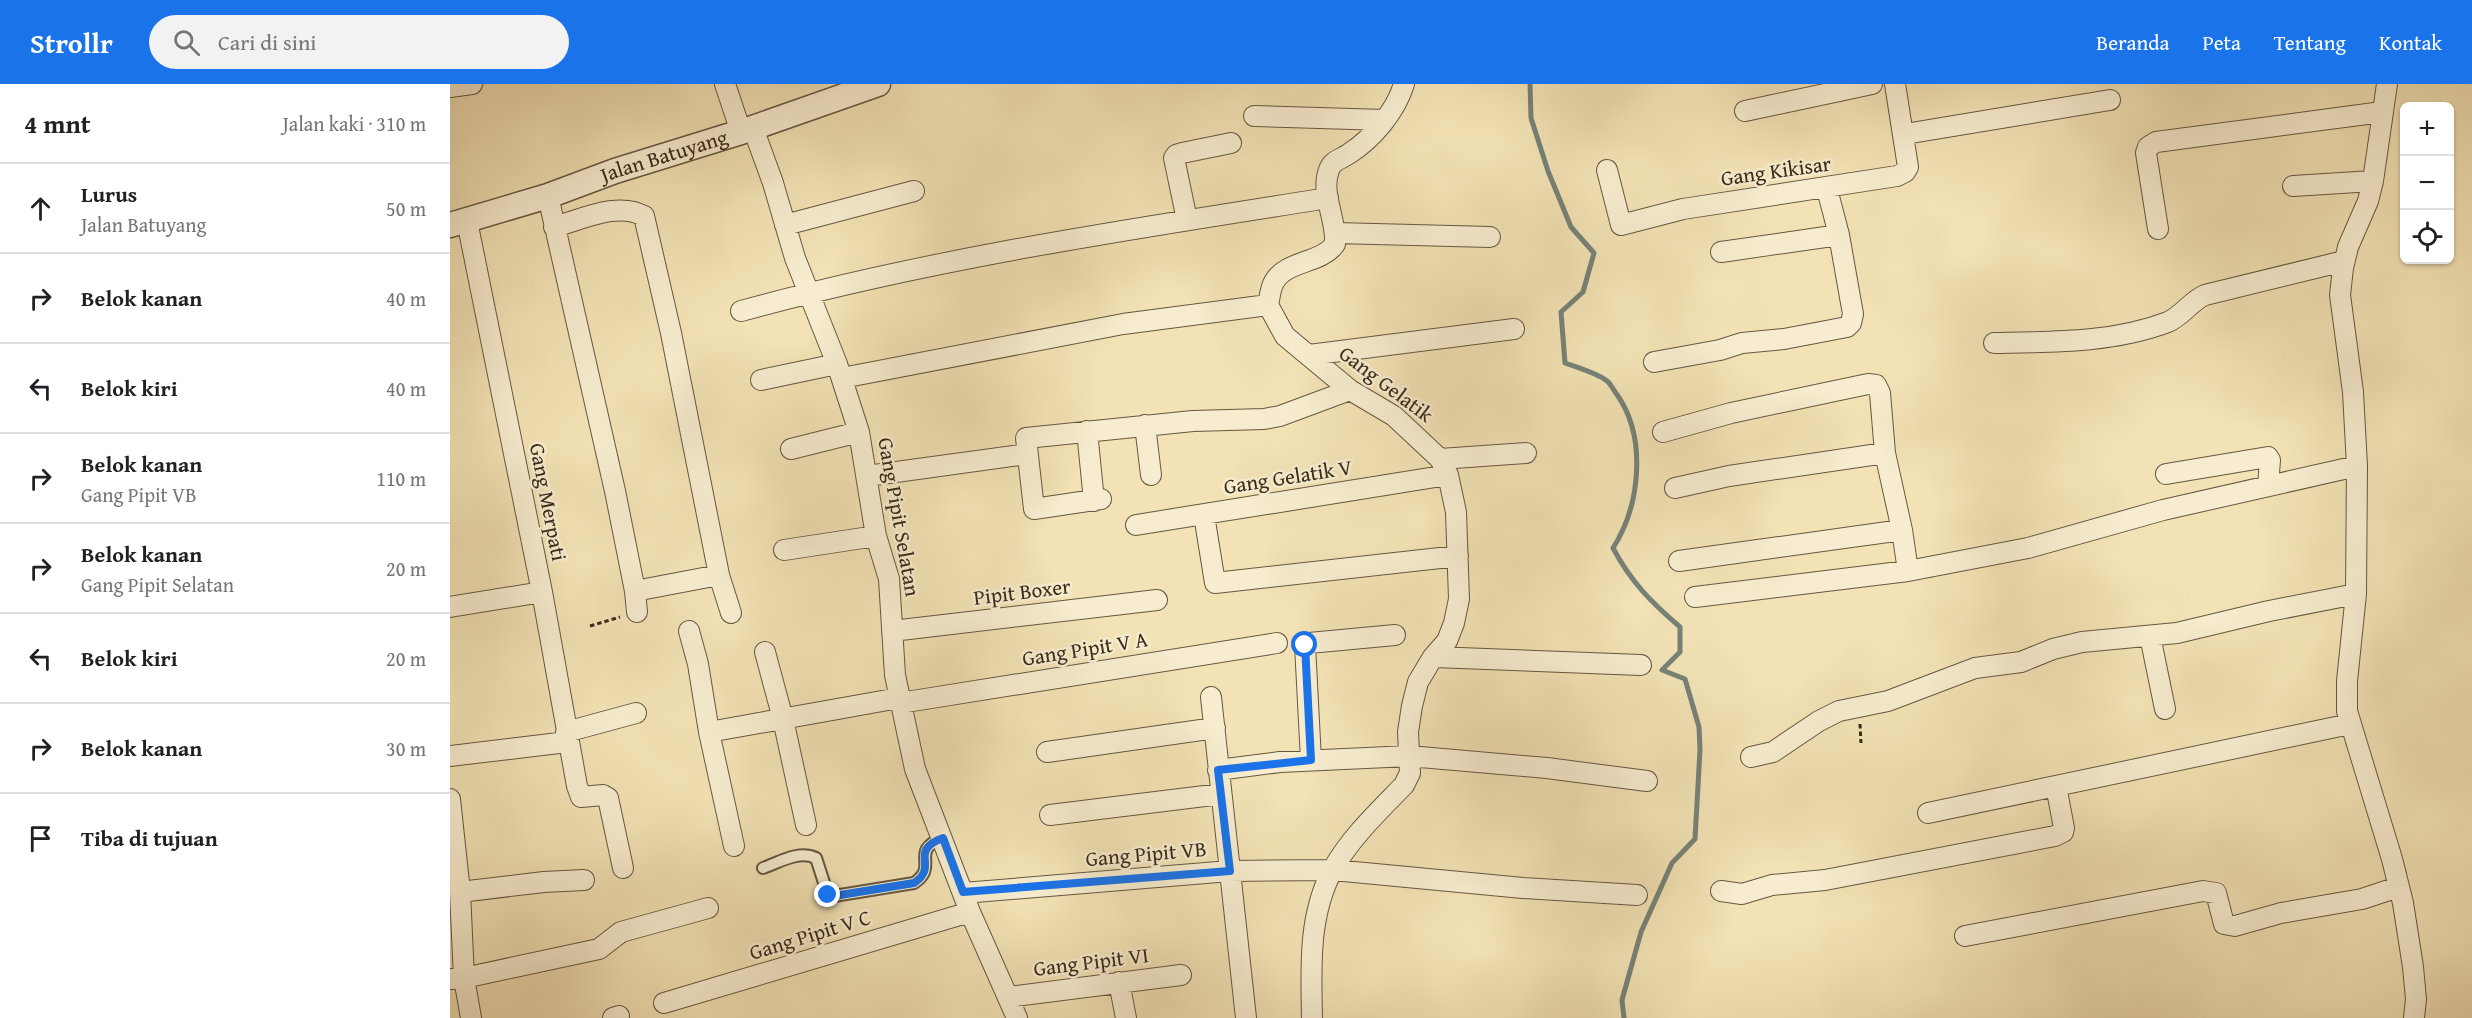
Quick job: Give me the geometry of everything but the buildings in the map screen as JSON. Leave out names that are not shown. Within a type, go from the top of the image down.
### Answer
[{"type":"street","points":[[450,87],[472,84]]},
{"type":"street","name":"Gang Pipit Selatan","points":[[725,84],[773,183],[795,258],[840,371],[859,432],[876,536],[889,579],[900,700],[915,769],[970,912],[1017,1018]]},
{"type":"street","name":"Jalan Batuyang","points":[[459,223],[549,196],[615,171],[747,130],[878,84]]},
{"type":"street","points":[[761,380],[840,371],[1123,324],[1268,305],[1275,280],[1285,271],[1321,257],[1335,244],[1336,233],[1328,198],[1327,177],[1332,163],[1365,142],[1385,120],[1404,84]]},
{"type":"street","points":[[1745,111],[1826,89],[1872,84]]},
{"type":"street","name":"Gang Kikisar","points":[[1607,170],[1621,225],[1683,209],[1827,189],[1897,176],[1905,172],[1908,166],[1905,134],[1895,84]]},
{"type":"street","points":[[2387,84],[2373,181],[2368,201],[2344,261],[2340,295],[2353,392],[2357,466],[2356,594],[2347,681],[2347,711],[2398,887],[2413,967],[2416,999],[2414,1018]]},
{"type":"street","points":[[1905,134],[2110,100]]},
{"type":"street","points":[[2158,229],[2146,153],[2148,147],[2156,142],[2382,112]]},
{"type":"street","points":[[1254,116],[1385,120]]},
{"type":"street","points":[[1187,220],[1174,158],[1182,153],[1231,143]]},
{"type":"street","points":[[2293,186],[2373,181]]},
{"type":"street","points":[[1654,362],[1720,350],[1742,343],[1794,337],[1847,327],[1851,323],[1852,314],[1839,235],[1827,189]]},
{"type":"street","points":[[785,225],[914,191]]},
{"type":"street","points":[[549,196],[554,227],[615,491],[637,612]]},
{"type":"street","points":[[741,311],[810,292],[1052,242],[1328,198]]},
{"type":"street","points":[[554,227],[611,211],[630,211],[644,216],[719,575],[731,613]]},
{"type":"street","name":"Gang Merpati","points":[[459,223],[542,592],[579,793],[581,797],[604,795],[608,798],[623,868]]},
{"type":"street","points":[[1336,233],[1490,237]]},
{"type":"street","points":[[1721,252],[1839,235]]},
{"type":"street","points":[[1994,343],[2046,343],[2116,336],[2168,322],[2177,317],[2195,299],[2205,295],[2344,261]]},
{"type":"street","name":"Gang Gelatik","points":[[1268,305],[1285,336],[1350,390],[1394,416],[1444,467]]},
{"type":"street","points":[[1309,355],[1514,329]]},
{"type":"street","points":[[1663,432],[1731,413],[1868,384],[1876,385],[1880,393],[1885,453],[1902,530],[1908,571]]},
{"type":"street","points":[[1087,431],[1097,500],[1034,509],[1025,441],[1029,436],[1145,425],[1280,416],[1350,390]]},
{"type":"street","points":[[1145,425],[1151,475]]},
{"type":"street","points":[[791,449],[859,432]]},
{"type":"street","name":"Gang Gelatik V","points":[[1136,525],[1204,515],[1444,467],[1527,453]]},
{"type":"street","points":[[1675,488],[1729,476],[1885,453]]},
{"type":"street","points":[[867,476],[1027,454]]},
{"type":"street","points":[[2166,474],[2268,457],[2270,460],[2268,486]]},
{"type":"street","points":[[1695,597],[1908,571],[2028,548],[2163,510],[2357,466]]},
{"type":"street","points":[[1312,1018],[1313,935],[1318,909],[1333,870],[1361,829],[1404,785],[1410,773],[1408,732],[1418,682],[1432,657],[1447,641],[1454,623],[1459,599],[1455,498],[1444,467]]},
{"type":"street","points":[[1204,515],[1216,589],[1458,556]]},
{"type":"street","points":[[1679,561],[1902,530]]},
{"type":"street","points":[[784,550],[876,536]]},
{"type":"street","points":[[635,591],[719,575]]},
{"type":"street","points":[[450,607],[542,592]]},
{"type":"street","points":[[1751,757],[1773,752],[1819,721],[1839,711],[1888,701],[1975,668],[2021,662],[2053,649],[2082,642],[2126,636],[2177,633],[2269,611],[2356,594]]},
{"type":"street","name":"Pipit Boxer","points":[[892,631],[1157,600]]},
{"type":"street","points":[[689,631],[698,664],[709,732],[734,846]]},
{"type":"street","points":[[1311,760],[1305,645],[1395,635]]},
{"type":"street","points":[[2150,636],[2165,709]]},
{"type":"street","name":"Gang Pipit V A","points":[[709,732],[900,700],[1276,643]]},
{"type":"street","points":[[765,652],[783,719],[806,825]]},
{"type":"street","points":[[1432,657],[1641,664]]},
{"type":"street","points":[[1210,697],[1246,1018]]},
{"type":"street","points":[[450,756],[567,737],[636,713]]},
{"type":"street","points":[[1928,813],[2350,724]]},
{"type":"street","points":[[1047,753],[1215,728]]},
{"type":"street","points":[[1218,770],[1311,760],[1409,756],[1547,768],[1647,781]]},
{"type":"street","points":[[1721,891],[1742,894],[1772,885],[1825,880],[2055,836],[2063,832],[2064,828],[2056,786]]},
{"type":"street","points":[[1050,816],[1221,794]]},
{"type":"street","points":[[450,799],[460,892],[457,979],[471,1018]]},
{"type":"street","name":"Gang Pipit VB","points":[[963,892],[1230,871],[1333,870],[1523,888],[1637,895]]},
{"type":"street","points":[[460,892],[544,882],[584,880]]},
{"type":"street","points":[[1965,936],[2203,891],[2216,893],[2224,924],[2235,926],[2282,914],[2361,899],[2398,887]]},
{"type":"street","points":[[457,979],[598,949],[621,932],[708,908]]},
{"type":"street","name":"Gang Pipit V C","points":[[664,1004],[970,912]]},
{"type":"street","name":"Gang Pipit VI","points":[[1008,997],[1181,975]]},
{"type":"street","points":[[1119,982],[1126,1018]]},
{"type":"lane","points":[[763,868],[799,854],[809,855],[816,858],[828,895],[834,896],[903,885],[914,883],[922,878],[925,872],[926,848],[931,842],[943,838]]},
{"type":"path","points":[[590,626],[637,612]]},
{"type":"waterway","points":[[1530,84],[1531,118],[1548,171],[1571,227],[1594,253],[1583,292],[1561,312],[1565,363],[1593,373],[1608,382],[1627,413],[1633,432],[1636,452],[1634,493],[1629,513],[1613,548],[1642,591],[1680,627],[1680,652],[1662,670],[1685,679],[1699,727],[1700,750],[1695,839],[1672,863],[1641,932],[1622,1000],[1624,1018]]},
{"type":"route","points":[[828,895],[834,896],[914,883],[922,878],[925,872],[928,844],[943,838],[963,892],[1230,871],[1218,770],[1311,760],[1305,645]]}]
